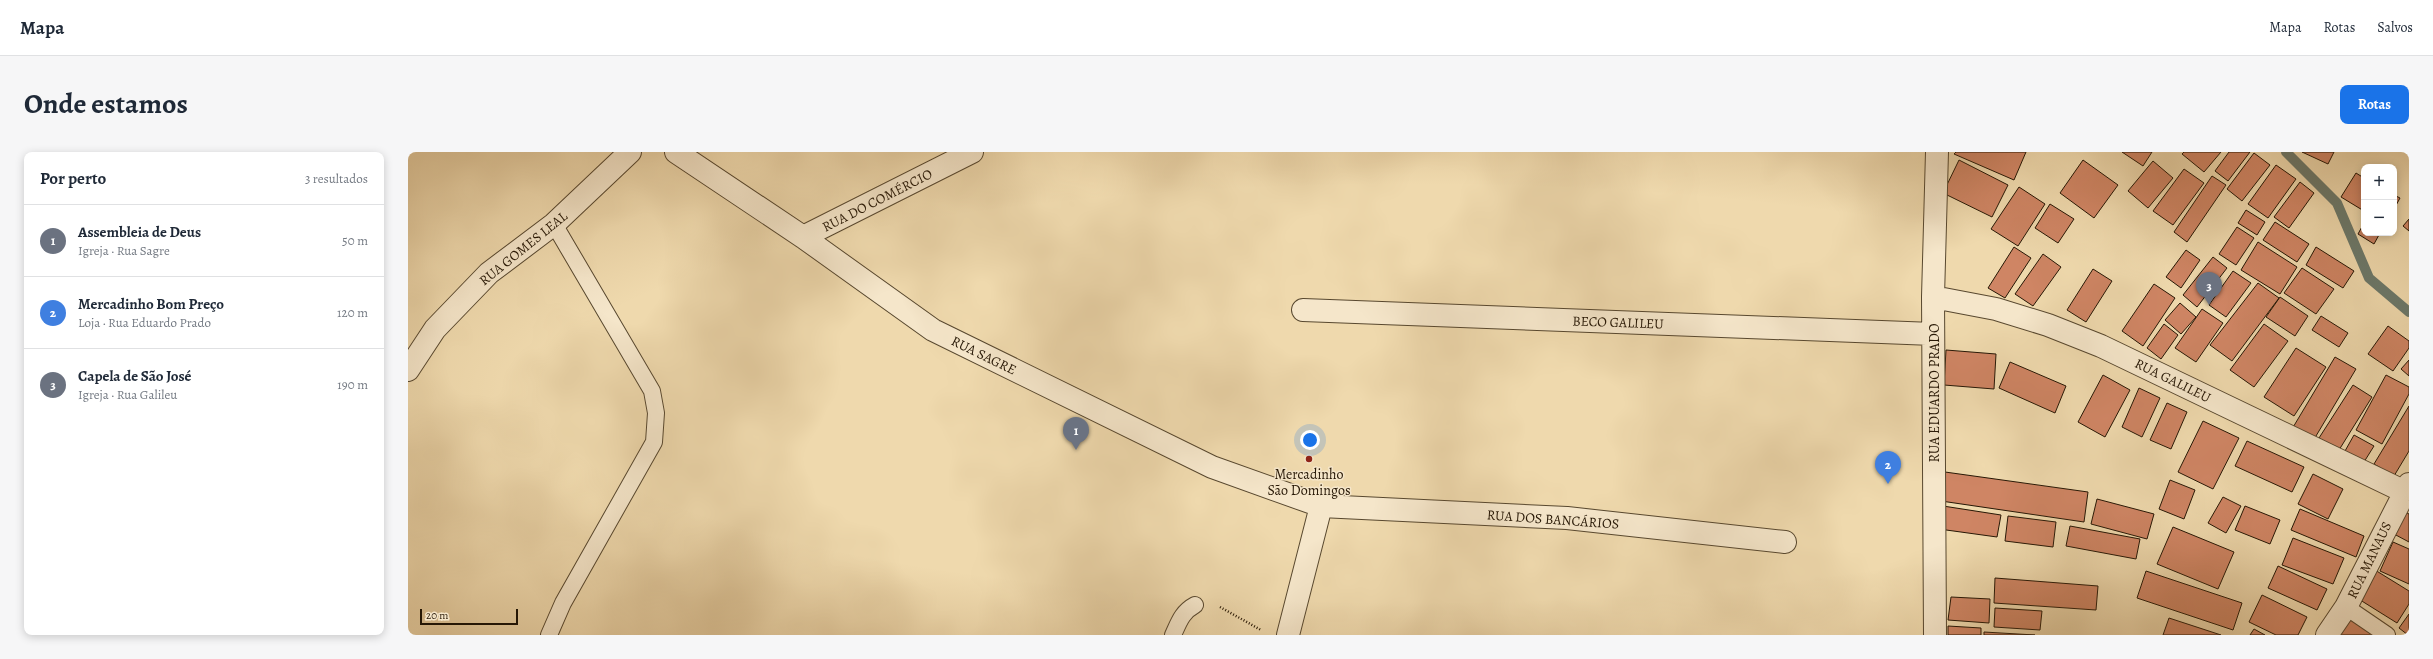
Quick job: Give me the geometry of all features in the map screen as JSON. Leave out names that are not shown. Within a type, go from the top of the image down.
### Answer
[{"type":"street","name":"RUA GOMES LEAL","points":[[408,370],[435,329],[489,273],[554,224],[630,152]]},
{"type":"street","name":"RUA DO COMÉRCIO","points":[[803,237],[972,152]]},
{"type":"street","name":"RUA EDUARDO PRADO","points":[[1934,635],[1933,297],[1937,152]]},
{"type":"street","name":"RUA SAGRE","points":[[686,155],[933,330],[1212,467],[1321,506]]},
{"type":"street","name":"RUA GALILEU","points":[[1933,297],[1996,309],[2048,325],[2101,346],[2406,487]]},
{"type":"street","name":"BECO GALILEU","points":[[1303,310],[1933,334]]},
{"type":"street","name":"RUA MANAUS","points":[[2327,635],[2346,607],[2406,487]]},
{"type":"street","name":"RUA DOS BANCÁRIOS","points":[[1321,506],[1567,518],[1785,542]]},
{"type":"street","points":[[1278,634],[1321,506]]},
{"type":"lane","points":[[549,635],[563,603],[654,442],[656,413],[652,390],[554,224]]},
{"type":"lane","points":[[1173,635],[1183,615],[1195,605]]},
{"type":"lane","points":[[2346,607],[2387,635]]},
{"type":"path","points":[[1195,605],[1220,606],[1278,634]]},
{"type":"building","points":[[1956,152],[2026,152],[2014,180],[1954,154]]},
{"type":"building","points":[[2122,152],[2152,152],[2143,166]]},
{"type":"building","points":[[2184,152],[2221,152],[2204,172],[2182,154]]},
{"type":"building","points":[[2229,152],[2250,152],[2228,181],[2215,171]]},
{"type":"building","points":[[2302,152],[2334,152],[2328,164]]},
{"type":"building","points":[[2254,153],[2270,165],[2242,201],[2227,189]]},
{"type":"building","points":[[1959,160],[2008,185],[1992,217],[1943,193]]},
{"type":"building","points":[[2083,160],[2118,185],[2094,218],[2060,193]]},
{"type":"building","points":[[2153,161],[2173,178],[2148,208],[2128,191]]},
{"type":"building","points":[[2276,165],[2296,179],[2268,218],[2248,204]]},
{"type":"building","points":[[2184,169],[2204,183],[2173,225],[2153,211]]},
{"type":"building","points":[[2356,173],[2361,176],[2361,209],[2341,197]]},
{"type":"building","points":[[2212,176],[2226,185],[2187,242],[2174,232]]},
{"type":"building","points":[[2300,182],[2314,193],[2289,228],[2274,217]]},
{"type":"building","points":[[2019,187],[2045,204],[2018,246],[1991,229]]},
{"type":"building","points":[[2397,196],[2400,198],[2397,204]]},
{"type":"building","points":[[2050,204],[2074,219],[2058,243],[2035,228]]},
{"type":"building","points":[[2246,210],[2265,222],[2257,235],[2238,223]]},
{"type":"building","points":[[2409,219],[2409,231],[2403,226]]},
{"type":"building","points":[[2275,222],[2309,244],[2297,262],[2263,240]]},
{"type":"building","points":[[2237,227],[2254,238],[2236,265],[2219,254]]},
{"type":"building","points":[[2361,228],[2361,236],[2358,234]]},
{"type":"building","points":[[2361,236],[2378,236],[2374,244]]},
{"type":"building","points":[[2258,242],[2297,267],[2280,294],[2241,270]]},
{"type":"building","points":[[2014,247],[2031,258],[2005,298],[1988,288]]},
{"type":"building","points":[[2316,247],[2354,271],[2343,288],[2306,265]]},
{"type":"building","points":[[2186,250],[2200,260],[2181,288],[2166,277]]},
{"type":"building","points":[[2043,254],[2061,267],[2033,306],[2015,294]]},
{"type":"building","points":[[2213,257],[2227,268],[2197,307],[2183,295]]},
{"type":"building","points":[[2302,268],[2334,289],[2316,314],[2284,293]]},
{"type":"building","points":[[2093,269],[2112,281],[2086,322],[2067,310]]},
{"type":"building","points":[[2233,271],[2251,283],[2226,317],[2209,305]]},
{"type":"building","points":[[2258,283],[2279,298],[2232,361],[2210,345]]},
{"type":"building","points":[[2154,284],[2175,298],[2143,346],[2122,331]]},
{"type":"building","points":[[2280,297],[2308,316],[2295,336],[2266,317]]},
{"type":"building","points":[[2180,303],[2196,317],[2181,334],[2165,320]]},
{"type":"building","points":[[2202,309],[2223,323],[2196,362],[2175,348]]},
{"type":"building","points":[[2321,316],[2348,333],[2339,347],[2312,330]]},
{"type":"building","points":[[2164,324],[2178,335],[2161,359],[2147,348]]},
{"type":"building","points":[[2264,324],[2288,341],[2254,387],[2230,370]]},
{"type":"building","points":[[2388,326],[2409,341],[2409,348],[2393,371],[2368,354]]},
{"type":"building","points":[[2296,348],[2326,367],[2294,416],[2264,397]]},
{"type":"building","points":[[1946,350],[1996,354],[1994,389],[1944,385]]},
{"type":"building","points":[[2335,357],[2356,369],[2313,441],[2292,429]]},
{"type":"building","points":[[2409,360],[2409,376],[2401,369]]},
{"type":"building","points":[[2010,362],[2066,386],[2055,413],[1999,388]]},
{"type":"building","points":[[2103,375],[2130,390],[2105,437],[2078,422]]},
{"type":"building","points":[[2386,375],[2409,387],[2409,394],[2382,444],[2356,430]]},
{"type":"building","points":[[2353,385],[2372,397],[2339,450],[2319,438]]},
{"type":"building","points":[[2139,388],[2160,398],[2142,437],[2122,427]]},
{"type":"building","points":[[2167,403],[2187,412],[2171,449],[2150,440]]},
{"type":"building","points":[[2409,406],[2409,451],[2394,476],[2374,464]]},
{"type":"building","points":[[2203,421],[2239,438],[2213,489],[2178,472]]},
{"type":"building","points":[[2354,435],[2374,446],[2364,462],[2345,451]]},
{"type":"building","points":[[2247,441],[2304,467],[2292,492],[2235,466]]},
{"type":"building","points":[[1945,472],[2088,492],[2084,522],[1941,501]]},
{"type":"building","points":[[2313,474],[2343,489],[2328,519],[2298,504]]},
{"type":"building","points":[[2170,480],[2195,490],[2184,519],[2159,509]]},
{"type":"building","points":[[2223,497],[2241,506],[2226,533],[2208,523]]},
{"type":"building","points":[[2097,499],[2154,514],[2147,539],[2091,524]]},
{"type":"building","points":[[1943,506],[2001,515],[1997,537],[1939,529]]},
{"type":"building","points":[[2245,506],[2280,520],[2270,544],[2235,530]]},
{"type":"building","points":[[2300,509],[2364,536],[2356,557],[2291,530]]},
{"type":"building","points":[[2405,512],[2409,514],[2409,542],[2394,534]]},
{"type":"building","points":[[2008,516],[2056,522],[2053,547],[2005,541]]},
{"type":"building","points":[[2070,526],[2140,539],[2136,559],[2066,546]]},
{"type":"building","points":[[2173,527],[2234,552],[2218,589],[2157,564]]},
{"type":"building","points":[[2293,538],[2344,558],[2333,584],[2282,565]]},
{"type":"building","points":[[2393,542],[2409,549],[2409,584],[2380,571]]},
{"type":"building","points":[[2278,566],[2327,589],[2317,610],[2268,588]]},
{"type":"building","points":[[2375,570],[2409,591],[2409,604],[2397,623],[2357,598]]},
{"type":"building","points":[[2146,571],[2242,603],[2233,630],[2137,598]]},
{"type":"building","points":[[1995,578],[2098,586],[2096,610],[1994,603]]},
{"type":"building","points":[[2262,595],[2307,617],[2298,635],[2276,635],[2249,622]]},
{"type":"building","points":[[1951,597],[1990,599],[1989,623],[1948,620]]},
{"type":"building","points":[[1995,608],[2042,611],[2040,630],[1994,627]]},
{"type":"building","points":[[2409,614],[2409,635],[2408,635],[2399,628]]},
{"type":"building","points":[[2346,617],[2379,635],[2336,635]]},
{"type":"building","points":[[2169,618],[2221,635],[2163,635]]},
{"type":"building","points":[[1948,626],[1981,628],[1981,635],[1948,635]]},
{"type":"building","points":[[2254,629],[2265,635],[2250,635]]},
{"type":"building","points":[[1984,632],[2035,635],[1984,635]]},
{"type":"waterway","points":[[2286,152],[2337,203],[2369,278],[2409,312]]},
{"type":"place","name":"Capela de São José","points":[[2209,305]]},
{"type":"place","name":"Assembleia de Deus","points":[[1076,450]]},
{"type":"place","name":"Mercadinho São Domingos","points":[[1309,459]]},
{"type":"place","name":"Mercadinho Bom Preço","points":[[1888,484]]}]
